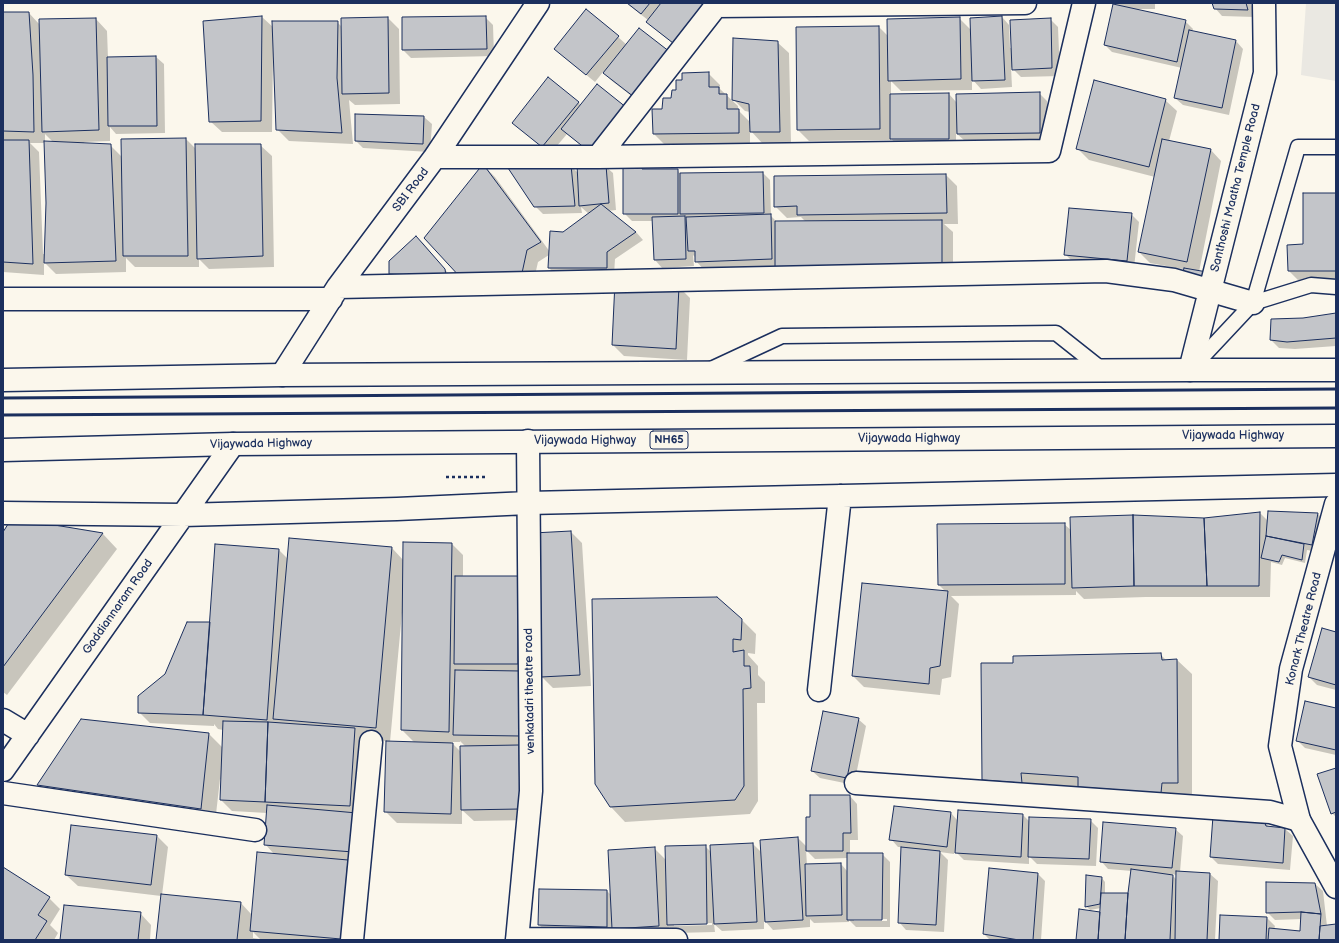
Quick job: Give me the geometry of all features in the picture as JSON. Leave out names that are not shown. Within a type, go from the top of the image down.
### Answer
[{"type":"main road","name":"SBI Road","points":[[282,375],[334,293],[435,157],[538,3]]},
{"type":"main road","points":[[598,157],[716,6],[1025,3]]},
{"type":"main road","points":[[435,157],[598,157],[1049,151],[1084,3]]},
{"type":"main road","name":"Santhoshi Maatha Temple Road","points":[[1190,370],[1265,72],[1264,3]]},
{"type":"main road","points":[[3,299],[334,293],[1106,271],[1174,280],[1253,303]]},
{"type":"main road","points":[[3,380],[282,375],[1336,370]]},
{"type":"main road","name":"Vijaywada Highway","points":[[3,450],[233,444],[1336,436]]},
{"type":"main road","name":"venkatadri theatre road","points":[[517,940],[531,791],[528,442]]},
{"type":"main road","name":"Gaddiannaram Road","points":[[3,770],[233,444]]},
{"type":"main road","points":[[3,514],[183,515],[528,503],[1336,486]]},
{"type":"main road","points":[[819,690],[840,496]]},
{"type":"main road","name":"Konark Theatre Road","points":[[1336,504],[1291,668],[1280,746],[1299,820],[1336,888]]},
{"type":"main road","points":[[3,720],[28,735]]},
{"type":"main road","points":[[352,940],[371,742]]},
{"type":"main road","points":[[856,783],[1270,812],[1299,820]]},
{"type":"main road","points":[[3,793],[255,830]]},
{"type":"main road","points":[[517,940],[676,940]]},
{"type":"lane","points":[[1190,370],[1253,303],[1298,147],[1336,147]]},
{"type":"lane","points":[[1253,303],[1311,285],[1336,287]]},
{"type":"lane","points":[[703,373],[782,336],[1056,333],[1104,370]]},
{"type":"path","points":[[446,477],[491,477]]},
{"type":"shaded area","points":[[1306,3],[1336,3],[1336,81],[1301,75]]},
{"type":"building","points":[[627,3],[650,3],[641,14]]},
{"type":"building","points":[[661,3],[704,3],[673,43],[646,22]]},
{"type":"building","points":[[1212,3],[1246,3],[1248,10],[1214,9]]},
{"type":"building","points":[[1113,4],[1186,20],[1177,62],[1104,45]]},
{"type":"building","points":[[586,9],[619,36],[586,75],[554,49]]},
{"type":"building","points":[[3,12],[29,12],[33,75],[34,132],[3,131]]},
{"type":"building","points":[[262,16],[261,121],[209,122],[203,21]]},
{"type":"building","points":[[486,16],[487,49],[402,50],[402,17]]},
{"type":"building","points":[[1002,16],[1005,80],[972,81],[970,18]]},
{"type":"building","points":[[388,17],[389,93],[342,94],[341,18]]},
{"type":"building","points":[[960,17],[961,79],[888,81],[887,19]]},
{"type":"building","points":[[96,18],[99,130],[42,132],[39,19]]},
{"type":"building","points":[[1051,18],[1052,68],[1012,70],[1010,20]]},
{"type":"building","points":[[272,21],[338,21],[337,78],[342,133],[276,130]]},
{"type":"building","points":[[879,26],[880,129],[797,130],[796,27]]},
{"type":"building","points":[[639,28],[670,52],[634,97],[603,73]]},
{"type":"building","points":[[1189,30],[1236,40],[1222,108],[1174,98]]},
{"type":"building","points":[[733,38],[778,41],[780,132],[750,132],[749,104],[732,100]]},
{"type":"building","points":[[156,56],[157,126],[108,126],[107,57]]},
{"type":"building","points":[[709,72],[709,87],[719,87],[719,94],[727,94],[727,109],[739,109],[739,133],[653,134],[652,109],[662,109],[663,98],[671,98],[672,90],[676,90],[676,80],[682,80],[682,73]]},
{"type":"building","points":[[548,77],[579,102],[542,147],[512,123]]},
{"type":"building","points":[[1094,80],[1166,99],[1149,167],[1076,149]]},
{"type":"building","points":[[597,84],[627,108],[591,153],[561,129]]},
{"type":"building","points":[[1040,92],[1040,133],[957,134],[956,94]]},
{"type":"building","points":[[949,93],[949,139],[890,139],[890,94]]},
{"type":"building","points":[[355,114],[424,116],[423,144],[355,141]]},
{"type":"building","points":[[186,138],[188,256],[123,256],[121,139]]},
{"type":"building","points":[[1162,139],[1211,149],[1187,262],[1138,252]]},
{"type":"building","points":[[3,140],[29,140],[33,264],[3,262]]},
{"type":"building","points":[[44,141],[111,144],[116,261],[44,263],[46,203]]},
{"type":"building","points":[[195,144],[261,144],[263,256],[197,259]]},
{"type":"building","points":[[504,162],[571,165],[575,206],[534,207]]},
{"type":"building","points":[[483,164],[541,242],[527,250],[522,273],[461,278],[424,238]]},
{"type":"building","points":[[577,164],[606,165],[609,203],[579,206]]},
{"type":"building","points":[[623,165],[642,165],[642,169],[678,169],[678,214],[623,214]]},
{"type":"building","points":[[763,172],[764,213],[680,214],[680,173]]},
{"type":"building","points":[[946,174],[947,213],[797,215],[797,206],[774,207],[774,176]]},
{"type":"building","points":[[1303,193],[1336,193],[1336,271],[1288,271],[1287,245],[1303,244]]},
{"type":"building","points":[[601,204],[636,232],[607,252],[607,268],[548,268],[550,231],[563,232]]},
{"type":"building","points":[[1069,208],[1132,213],[1127,261],[1064,255]]},
{"type":"building","points":[[771,214],[772,259],[695,262],[695,251],[688,251],[686,217]]},
{"type":"building","points":[[685,216],[686,259],[654,260],[652,217]]},
{"type":"building","points":[[942,220],[942,267],[775,268],[775,221]]},
{"type":"building","points":[[416,236],[445,269],[446,276],[389,274],[389,261]]},
{"type":"building","points":[[1184,268],[1207,272],[1205,283],[1182,277]]},
{"type":"building","points":[[615,282],[679,286],[676,349],[612,345]]},
{"type":"building","points":[[1336,313],[1336,338],[1287,342],[1270,340],[1271,319],[1303,318]]},
{"type":"building","points":[[1268,511],[1318,513],[1312,545],[1266,536]]},
{"type":"building","points":[[1260,512],[1259,586],[1207,586],[1204,518]]},
{"type":"building","points":[[1133,515],[1134,586],[1072,588],[1070,517]]},
{"type":"building","points":[[1133,515],[1204,518],[1207,586],[1134,586]]},
{"type":"building","points":[[12,518],[103,533],[3,667],[3,532]]},
{"type":"building","points":[[1065,523],[1065,584],[938,585],[937,524]]},
{"type":"building","points":[[571,531],[580,675],[541,677],[533,533]]},
{"type":"building","points":[[1266,536],[1304,544],[1302,560],[1282,555],[1279,562],[1261,558]]},
{"type":"building","points":[[289,538],[392,547],[376,728],[273,719]]},
{"type":"building","points":[[403,542],[452,543],[449,732],[401,730]]},
{"type":"building","points":[[215,544],[279,549],[267,720],[203,715]]},
{"type":"building","points":[[455,576],[518,576],[518,664],[454,664]]},
{"type":"building","points":[[862,583],[948,591],[940,666],[930,668],[929,684],[852,676]]},
{"type":"building","points":[[717,597],[742,619],[741,640],[733,639],[733,652],[744,650],[744,666],[750,666],[751,688],[743,689],[744,786],[735,800],[610,807],[595,784],[592,599]]},
{"type":"building","points":[[187,622],[210,622],[203,715],[138,713],[138,696],[165,674]]},
{"type":"building","points":[[1322,628],[1336,632],[1336,685],[1308,677]]},
{"type":"building","points":[[1161,653],[1162,660],[1177,659],[1178,783],[1162,783],[1161,793],[1078,787],[1078,777],[1021,773],[1022,783],[982,780],[981,663],[1013,663],[1013,656]]},
{"type":"building","points":[[455,670],[521,671],[520,736],[453,735]]},
{"type":"building","points":[[1305,701],[1336,708],[1336,750],[1296,741]]},
{"type":"building","points":[[823,711],[859,718],[847,778],[811,771]]},
{"type":"building","points":[[81,719],[209,733],[201,809],[37,785]]},
{"type":"building","points":[[223,721],[268,722],[265,802],[220,800]]},
{"type":"building","points":[[268,722],[355,728],[350,806],[265,802]]},
{"type":"building","points":[[386,741],[453,743],[451,814],[384,812]]},
{"type":"building","points":[[519,745],[520,809],[461,810],[460,746]]},
{"type":"building","points":[[1336,768],[1336,812],[1331,814],[1317,774]]},
{"type":"building","points":[[810,795],[850,795],[851,833],[843,833],[843,851],[806,851],[806,817],[810,817]]},
{"type":"building","points":[[267,805],[357,813],[353,852],[264,845]]},
{"type":"building","points":[[894,806],[951,812],[947,847],[889,840]]},
{"type":"building","points":[[958,810],[1023,814],[1021,857],[955,853]]},
{"type":"building","points":[[1213,816],[1264,821],[1266,826],[1285,828],[1283,863],[1210,857]]},
{"type":"building","points":[[1029,817],[1091,819],[1089,859],[1028,857]]},
{"type":"building","points":[[1103,822],[1176,828],[1172,868],[1100,862]]},
{"type":"building","points":[[71,825],[157,835],[151,885],[65,875]]},
{"type":"building","points":[[798,837],[803,920],[765,922],[760,840]]},
{"type":"building","points":[[753,843],[757,922],[714,924],[710,845]]},
{"type":"building","points":[[706,845],[707,924],[667,925],[665,846]]},
{"type":"building","points":[[655,847],[659,926],[612,929],[608,850]]},
{"type":"building","points":[[901,847],[940,851],[936,925],[898,923]]},
{"type":"building","points":[[257,852],[348,860],[341,939],[250,931]]},
{"type":"building","points":[[847,853],[883,853],[882,920],[847,920]]},
{"type":"building","points":[[841,863],[842,915],[806,916],[805,864]]},
{"type":"building","points":[[3,867],[50,897],[38,915],[47,921],[35,940],[3,940]]},
{"type":"building","points":[[989,868],[1038,873],[1033,940],[1019,940],[983,934]]},
{"type":"building","points":[[1131,869],[1173,875],[1170,940],[1125,940]]},
{"type":"building","points":[[1176,871],[1210,873],[1207,940],[1175,940]]},
{"type":"building","points":[[1086,875],[1102,877],[1100,904],[1085,907]]},
{"type":"building","points":[[1266,882],[1315,883],[1321,914],[1301,912],[1266,913]]},
{"type":"building","points":[[539,889],[607,890],[607,927],[538,925]]},
{"type":"building","points":[[1101,893],[1128,893],[1125,940],[1098,940]]},
{"type":"building","points":[[161,894],[241,902],[237,940],[156,940]]},
{"type":"building","points":[[64,905],[141,912],[138,940],[60,940]]},
{"type":"building","points":[[1079,909],[1100,912],[1098,940],[1076,940]]},
{"type":"building","points":[[1301,912],[1321,914],[1319,940],[1268,940],[1269,928],[1300,931]]},
{"type":"building","points":[[1220,915],[1267,917],[1266,940],[1219,940]]},
{"type":"building","points":[[1336,924],[1336,940],[1319,940],[1320,926]]},
{"type":"railway","points":[[3,398],[1336,389]]},
{"type":"railway","points":[[3,415],[1336,408]]}]
